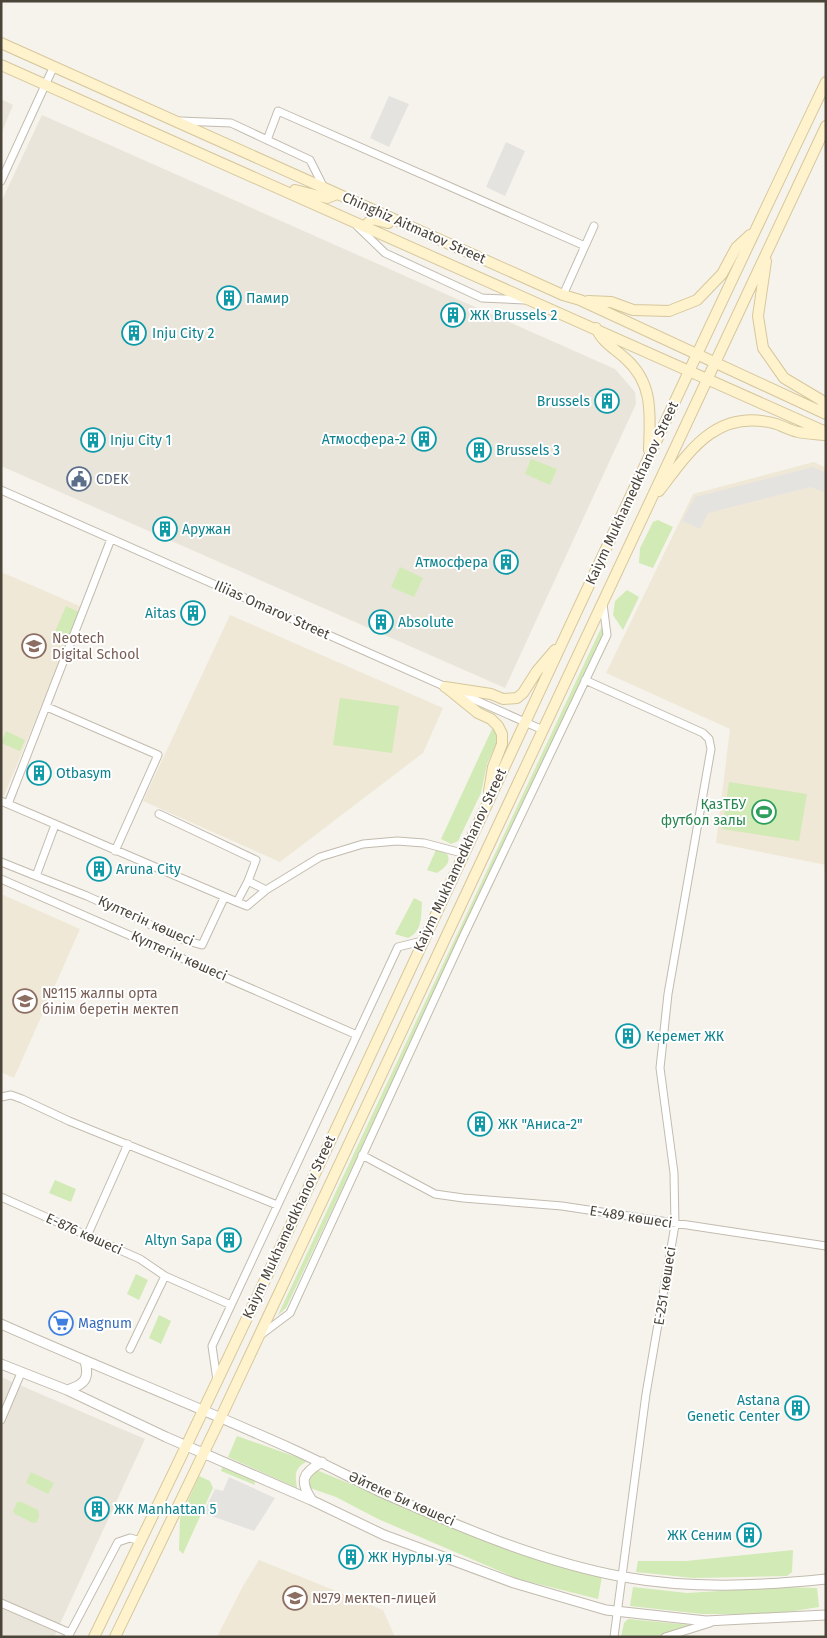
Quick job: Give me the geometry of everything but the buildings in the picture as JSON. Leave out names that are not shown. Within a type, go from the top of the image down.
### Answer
[{"type":"main road","name":"Chinghiz Aitmatov Street","points":[[1,43],[563,295],[580,300],[826,414]]},
{"type":"main road","name":"Chinghiz Aitmatov Street","points":[[1,65],[596,328],[826,434]]},
{"type":"main road","name":"Kaiym Mukhamedkhanov Street","points":[[94,1637],[203,1411],[649,454],[826,82]]},
{"type":"main road","points":[[142,128],[149,110]]},
{"type":"main road","name":"Kaiym Mukhamedkhanov Street","points":[[115,1637],[220,1419],[826,126]]},
{"type":"main road","points":[[280,188],[327,198],[337,194]]},
{"type":"main road","points":[[364,226],[376,219],[429,235]]},
{"type":"main road","points":[[580,300],[611,302],[633,310],[669,311],[697,300],[722,274],[736,248],[755,231]]},
{"type":"main road","points":[[768,247],[758,316],[763,348],[784,378],[821,400],[826,407]]},
{"type":"main road","points":[[596,328],[601,338],[632,364],[646,386],[651,408],[649,454]]},
{"type":"main road","points":[[646,508],[699,441],[716,428],[746,420],[772,423],[798,432],[826,434]]},
{"type":"main road","points":[[446,687],[491,694],[503,699],[516,698],[523,693],[536,672],[563,640]]},
{"type":"main road","points":[[446,687],[478,713],[491,719],[498,726],[502,734],[502,744],[493,767],[486,804]]},
{"type":"street","points":[[1,181],[54,68]]},
{"type":"street","points":[[266,140],[278,111],[585,246]]},
{"type":"street","points":[[172,121],[231,123],[310,160],[324,188]]},
{"type":"street","points":[[351,221],[385,253],[482,298],[530,300]]},
{"type":"street","points":[[563,295],[594,226]]},
{"type":"street","name":"Iliias Omarov Street","points":[[1,490],[542,730]]},
{"type":"street","points":[[112,539],[47,707],[5,803],[224,898],[247,906],[266,890],[320,857],[363,844],[397,841],[424,843],[462,853]]},
{"type":"street","points":[[259,1335],[290,1312],[607,635],[602,602]]},
{"type":"street","name":"Е-251 көшесі","points":[[585,680],[703,732],[709,739],[711,749],[668,994],[660,1068],[674,1173],[675,1225],[646,1394],[614,1637]]},
{"type":"street","points":[[47,707],[158,755],[115,851]]},
{"type":"street","points":[[159,814],[256,860],[237,902]]},
{"type":"street","points":[[1,862],[36,876],[54,825]]},
{"type":"street","name":"Култегін көшесі","points":[[36,876],[202,946],[224,898]]},
{"type":"street","name":"Күлтегін көшесі","points":[[1,879],[356,1035]]},
{"type":"street","points":[[248,881],[266,890]]},
{"type":"street","points":[[217,1380],[212,1346],[356,1035],[398,947],[422,941]]},
{"type":"street","points":[[1,1097],[10,1095],[22,1099],[277,1205]]},
{"type":"street","points":[[88,1236],[128,1144]]},
{"type":"street","name":"Е-489 көшесі","points":[[362,1155],[435,1194],[562,1206],[675,1225],[826,1246]]},
{"type":"street","name":"Е-876 көшесі","points":[[1,1197],[140,1259],[165,1276],[231,1305]]},
{"type":"street","points":[[130,1349],[165,1276]]},
{"type":"street","name":"Әйтеке Би көшесі","points":[[1,1324],[322,1462],[383,1493],[481,1533],[562,1563],[623,1577],[680,1583],[755,1586],[826,1579]]},
{"type":"street","points":[[67,1390],[79,1386],[86,1379],[88,1372],[85,1361]]},
{"type":"street","points":[[1,1364],[67,1390],[203,1454],[415,1547],[514,1583],[618,1612],[714,1621],[826,1615]]},
{"type":"street","points":[[1,1420],[21,1373]]},
{"type":"street","points":[[311,1500],[304,1484],[305,1475],[309,1470],[322,1462]]},
{"type":"street","points":[[1,1603],[69,1635],[118,1542],[130,1538],[141,1541]]},
{"type":"street","points":[[665,1637],[714,1621]]},
{"type":"shaded area","points":[[389,96],[409,104],[389,147],[370,138]]},
{"type":"shaded area","points":[[1,99],[13,105],[1,134]]},
{"type":"shaded area","points":[[42,115],[615,369],[635,392],[636,404],[505,688],[1,466],[1,202]]},
{"type":"shaded area","points":[[506,142],[525,151],[505,196],[486,187]]},
{"type":"shaded area","points":[[814,462],[826,468],[826,865],[716,843],[730,729],[606,673],[693,494]]},
{"type":"shaded area","points":[[813,467],[826,473],[826,493],[811,487],[708,513],[700,529],[682,521],[695,497]]},
{"type":"shaded area","name":"Neotech Digital School","points":[[1,572],[82,607],[4,796],[1,794]]},
{"type":"shaded area","points":[[230,615],[443,708],[423,753],[280,862],[143,801]]},
{"type":"shaded area","name":"№115 жалпы орта білім беретін мектеп","points":[[1,894],[80,929],[14,1078],[1,1072]]},
{"type":"shaded area","points":[[1,1377],[145,1439],[54,1637],[1,1637]]},
{"type":"shaded area","points":[[229,1477],[275,1498],[254,1531],[203,1513],[215,1489],[223,1491]]},
{"type":"shaded area","name":"№79 мектеп-лицей","points":[[259,1560],[383,1610],[395,1637],[217,1637],[243,1586]]},
{"type":"green space","points":[[531,459],[557,469],[550,485],[525,474]]},
{"type":"green space","points":[[658,520],[673,527],[653,568],[639,563],[640,548],[653,522]]},
{"type":"green space","points":[[400,567],[423,578],[414,597],[391,587]]},
{"type":"green space","points":[[627,590],[639,597],[623,630],[613,615],[615,601]]},
{"type":"green space","points":[[66,606],[79,612],[67,640],[54,634]]},
{"type":"green space","points":[[602,626],[604,632],[286,1308],[278,1315]]},
{"type":"green space","points":[[340,698],[399,706],[392,753],[333,745]]},
{"type":"green space","points":[[492,729],[496,730],[497,742],[487,764],[481,793],[458,841],[451,844],[441,839]]},
{"type":"green space","points":[[6,731],[25,740],[20,751],[1,743]]},
{"type":"green space","name":"ҚазТБУ футбол залы","points":[[729,782],[807,794],[799,841],[722,829]]},
{"type":"green space","points":[[436,850],[447,854],[449,860],[437,873],[427,870]]},
{"type":"green space","points":[[414,898],[422,902],[419,927],[408,938],[395,934]]},
{"type":"green space","points":[[55,1180],[76,1189],[71,1202],[49,1193]]},
{"type":"green space","points":[[136,1274],[148,1280],[139,1300],[127,1294]]},
{"type":"green space","points":[[159,1315],[171,1321],[161,1344],[149,1338]]},
{"type":"green space","points":[[237,1436],[308,1461],[300,1466],[296,1472],[297,1488],[228,1457]]},
{"type":"green space","points":[[223,1466],[254,1479],[255,1485],[221,1471]]},
{"type":"green space","points":[[319,1471],[520,1554],[602,1576],[598,1599],[518,1579],[378,1519],[336,1497],[310,1488],[310,1477],[313,1472]]},
{"type":"green space","points":[[31,1472],[54,1483],[48,1494],[26,1483]]},
{"type":"green space","points":[[199,1476],[210,1481],[213,1488],[183,1554],[179,1550],[180,1518]]},
{"type":"green space","points":[[17,1502],[22,1502],[38,1510],[37,1522],[33,1523],[15,1514],[13,1511]]},
{"type":"green space","points":[[793,1550],[792,1572],[787,1576],[693,1578],[636,1572],[638,1561],[686,1561]]},
{"type":"green space","points":[[633,1587],[687,1593],[782,1587],[817,1588],[819,1607],[775,1614],[702,1614],[630,1606]]},
{"type":"green space","points":[[628,1619],[691,1625],[659,1637],[621,1637],[624,1623]]},
{"type":"place","name":"Памир","points":[[229,298]]},
{"type":"place","name":"ЖК Brussels 2","points":[[453,315]]},
{"type":"place","name":"Inju City 2","points":[[134,333]]},
{"type":"place","name":"Brussels","points":[[607,401]]},
{"type":"place","name":"Атмосфера-2","points":[[424,439]]},
{"type":"place","name":"Inju City 1","points":[[93,440]]},
{"type":"place","name":"Brussels 3","points":[[479,450]]},
{"type":"place","name":"CDEK","points":[[79,479]]},
{"type":"place","name":"Аружан","points":[[165,529]]},
{"type":"place","name":"Атмосфера","points":[[506,562]]},
{"type":"place","name":"Aitas","points":[[193,613]]},
{"type":"place","name":"Absolute","points":[[381,622]]},
{"type":"place","name":"Neotech Digital School","points":[[34,646]]},
{"type":"place","name":"Otbasym","points":[[39,773]]},
{"type":"place","name":"ҚазТБУ футбол залы","points":[[764,812]]},
{"type":"place","name":"Aruna City","points":[[99,869]]},
{"type":"place","name":"№115 жалпы орта білім беретін мектеп","points":[[25,1001]]},
{"type":"place","name":"Керемет ЖК","points":[[628,1036]]},
{"type":"place","name":"ЖК \"Аниса-2\"","points":[[480,1124]]},
{"type":"place","name":"Altyn Sapa","points":[[229,1240]]},
{"type":"place","name":"Magnum","points":[[61,1323]]},
{"type":"place","name":"Astana Genetic Center","points":[[797,1408]]},
{"type":"place","name":"ЖК Manhattan 5","points":[[97,1509]]},
{"type":"place","name":"ЖК Сеним","points":[[749,1535]]},
{"type":"place","name":"ЖК Нурлы уя","points":[[351,1557]]},
{"type":"place","name":"№79 мектеп-лицей","points":[[295,1598]]}]
